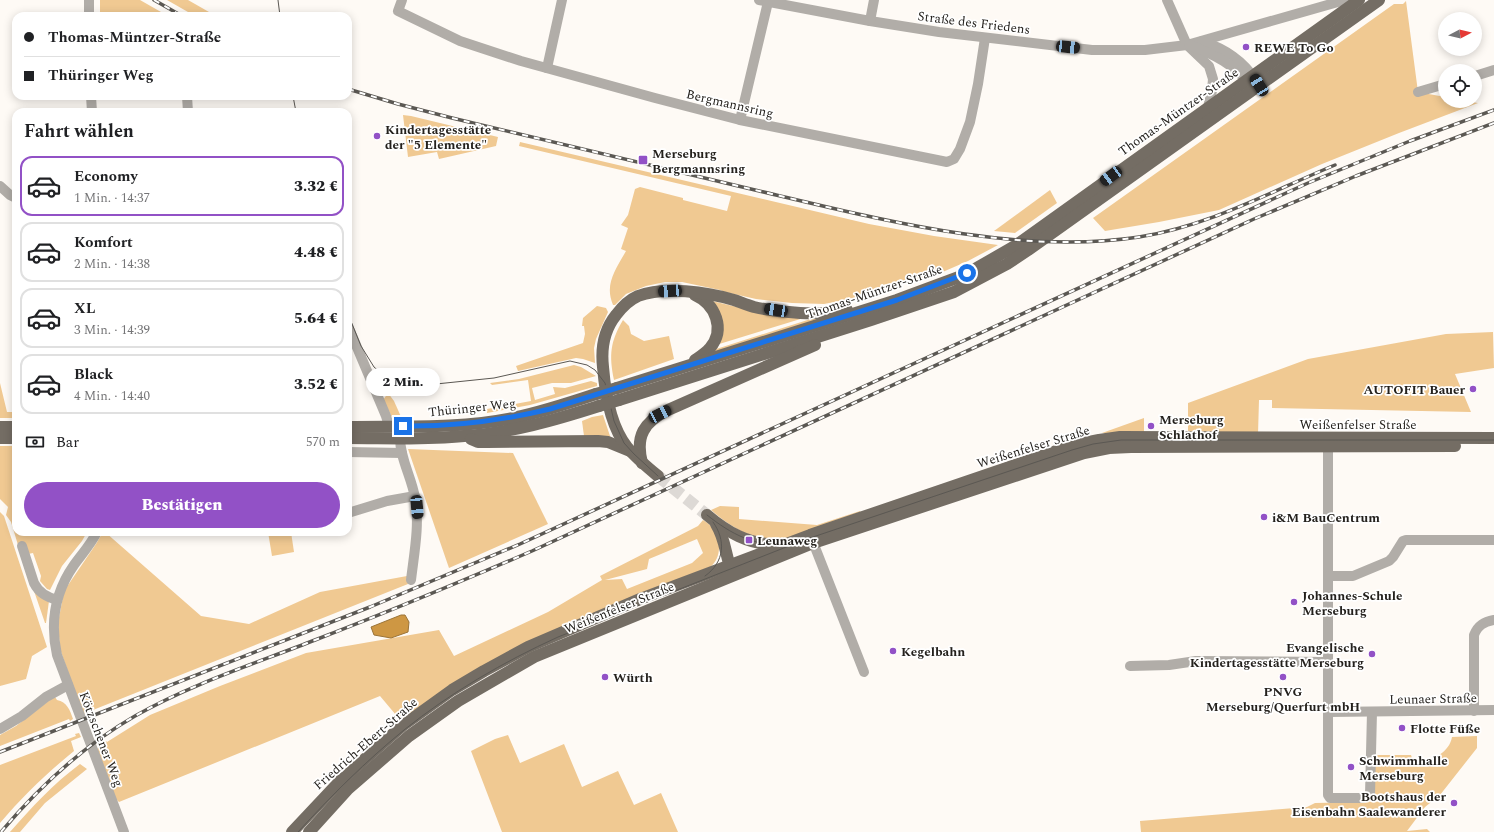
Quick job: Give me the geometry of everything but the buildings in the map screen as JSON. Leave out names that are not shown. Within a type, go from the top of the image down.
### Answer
[{"type":"main road","name":"Thomas-Müntzer-Straße","points":[[618,394],[683,368],[897,300],[959,277],[976,269],[1015,246],[1208,107],[1253,82],[1310,34],[1359,0]]},
{"type":"main road","name":"Thomas-Müntzer-Straße","points":[[597,400],[846,328],[954,292],[1007,264],[1253,82],[1379,0]]},
{"type":"main road","points":[[658,476],[631,452],[622,440],[614,421],[606,386],[603,364],[603,346],[605,335],[613,319],[626,304],[638,296],[670,291],[720,296],[754,306],[802,313],[844,311],[897,300]]},
{"type":"main road","points":[[683,368],[704,354],[710,348],[718,330],[717,320],[708,302],[691,292]]},
{"type":"main road","points":[[642,462],[639,449],[640,438],[645,427],[654,418],[668,410],[816,344],[846,328]]},
{"type":"main road","name":"Thüringer Weg","points":[[352,427],[433,427],[475,423],[513,418],[597,400]]},
{"type":"main road","name":"Thüringer Weg","points":[[352,438],[463,437],[515,429],[554,420],[597,400]]},
{"type":"main road","points":[[0,427],[12,427]]},
{"type":"main road","points":[[463,437],[478,442],[598,440],[613,444],[631,452]]},
{"type":"main road","name":"Weißenfelser Straße","points":[[487,684],[534,657],[731,570],[761,553],[789,548],[1026,461],[1087,442],[1110,438],[1133,437],[1494,446]]},
{"type":"main road","points":[[0,438],[12,438]]},
{"type":"main road","name":"Weißenfelser Straße","points":[[1328,442],[1494,438]]},
{"type":"main road","points":[[731,570],[723,536],[715,523],[708,516],[761,553]]},
{"type":"main road","name":"Weißenfelser Straße","points":[[484,671],[514,654],[556,634],[640,599],[731,570]]},
{"type":"main road","name":"Friedrich-Ebert-Straße","points":[[292,832],[340,781],[402,726],[438,699],[484,671]]},
{"type":"main road","name":"Friedrich-Ebert-Straße","points":[[308,832],[348,789],[409,736],[445,710],[487,684]]},
{"type":"street","points":[[89,0],[89,12]]},
{"type":"street","name":"Bergmannsring","points":[[402,0],[398,11],[460,41],[521,61],[740,120],[947,162],[954,159],[960,149],[970,122],[985,38]]},
{"type":"street","points":[[547,68],[562,0]]},
{"type":"street","points":[[870,21],[874,0]]},
{"type":"street","points":[[1167,0],[1187,44],[1209,66],[1213,79],[1208,107]]},
{"type":"street","name":"Straße des Friedens","points":[[764,1],[870,21],[985,38],[1107,51],[1145,50],[1202,41],[1345,0]]},
{"type":"street","points":[[740,120],[764,1]]},
{"type":"street","points":[[1202,41],[1220,48],[1245,66],[1253,82]]},
{"type":"street","name":"Straße des Friedens","points":[[1187,44],[1208,52],[1226,62],[1253,82]]},
{"type":"street","points":[[1482,74],[1494,70]]},
{"type":"street","points":[[1418,92],[1438,86]]},
{"type":"street","points":[[0,186],[12,196]]},
{"type":"street","points":[[352,335],[389,426]]},
{"type":"street","points":[[400,438],[402,453],[415,496],[417,515],[411,580]]},
{"type":"street","points":[[1328,442],[1329,712]]},
{"type":"street","points":[[352,452],[402,453]]},
{"type":"street","points":[[352,512],[386,501],[415,496]]},
{"type":"street","name":"Kötzschener Weg","points":[[95,536],[90,545],[67,575],[57,600],[53,623],[54,644],[124,832]]},
{"type":"street","points":[[812,539],[864,672]]},
{"type":"street","points":[[1329,576],[1354,576],[1382,564],[1391,559],[1400,544],[1406,540],[1494,540]]},
{"type":"street","points":[[22,546],[37,589],[41,593],[57,600]]},
{"type":"street","points":[[1474,711],[1474,635],[1480,624],[1494,620]]},
{"type":"street","points":[[1130,666],[1169,665],[1196,661],[1328,662]]},
{"type":"street","points":[[0,729],[22,716],[46,697],[68,685]]},
{"type":"street","name":"Leunaer Straße","points":[[1372,712],[1370,795],[1363,798],[1330,798],[1328,795],[1329,712],[1494,710]]},
{"type":"shaded area","points":[[100,0],[140,0],[161,12],[100,12]]},
{"type":"shaded area","points":[[167,0],[188,0],[209,12],[188,12]]},
{"type":"shaded area","points":[[1406,1],[1418,92],[1438,96],[1438,108],[1465,108],[1322,164],[1219,210],[1105,231],[1093,218],[1394,4],[1403,4]]},
{"type":"shaded area","points":[[403,115],[498,137],[496,146],[439,159],[437,152],[408,157]]},
{"type":"shaded area","points":[[520,142],[869,224],[934,236],[998,245],[968,261],[938,274],[864,296],[824,304],[792,303],[756,299],[682,282],[665,282],[646,286],[626,294],[615,305],[613,305],[610,290],[612,277],[626,251],[621,249],[628,228],[621,225],[628,215],[635,189],[640,187],[727,211],[731,196],[519,146]]},
{"type":"shaded area","points":[[1050,190],[1057,203],[1015,233],[994,231]]},
{"type":"shaded area","points":[[712,301],[762,313],[807,317],[716,345]]},
{"type":"shaded area","points":[[597,306],[606,308],[608,312],[596,339],[594,348],[595,363],[576,358],[518,371],[516,366],[583,343],[585,334],[584,326],[582,326],[583,318]]},
{"type":"shaded area","points":[[829,316],[709,356],[713,350],[817,317]]},
{"type":"shaded area","points":[[623,320],[629,326],[631,334],[644,341],[669,336],[674,359],[614,380],[611,363],[613,342]]},
{"type":"shaded area","points":[[1493,332],[1494,368],[1455,374],[1471,412],[1272,408],[1272,400],[1259,400],[1258,434],[1188,433],[1188,403],[1308,359],[1446,334]]},
{"type":"shaded area","points":[[574,365],[581,367],[596,376],[571,383],[552,383],[532,388],[535,400],[555,394],[553,387],[565,388],[591,381],[597,383],[597,386],[530,405],[487,413],[487,409],[531,401],[528,380],[492,385],[490,383],[519,379]]},
{"type":"shaded area","points":[[0,383],[7,412],[12,412],[12,418],[0,418]]},
{"type":"shaded area","points":[[388,393],[394,401],[402,419],[395,420],[392,417],[383,400]]},
{"type":"shaded area","points":[[603,415],[611,439],[584,436],[582,421]]},
{"type":"shaded area","points":[[1144,418],[1144,433],[1102,433]]},
{"type":"shaded area","points":[[0,446],[12,446],[12,525],[6,515],[8,507],[0,499]]},
{"type":"shaded area","points":[[408,449],[513,453],[548,524],[449,568]]},
{"type":"shaded area","points":[[720,506],[739,507],[739,519],[817,525],[860,511],[862,515],[786,539],[774,539],[754,536],[728,524],[711,510]]},
{"type":"shaded area","points":[[0,512],[4,516],[47,647],[32,656],[26,679],[0,686]]},
{"type":"shaded area","points":[[703,520],[713,528],[718,537],[719,548],[717,559],[710,567],[639,594],[401,721],[380,696],[119,802],[116,799],[97,749],[106,741],[107,742],[150,715],[306,653],[439,630],[454,656],[548,612],[602,580],[600,576],[698,526]],"holes":[[[697,539],[703,553],[692,563],[627,589],[622,579],[605,580],[647,569],[649,559]]]},
{"type":"shaded area","points":[[15,536],[85,536],[62,566],[50,590],[47,589],[40,581],[41,576],[33,553],[28,554],[18,545]]},
{"type":"shaded area","points":[[101,536],[110,536],[201,616],[249,624],[320,592],[407,576],[408,584],[83,714],[60,649],[58,623],[64,591]]},
{"type":"shaded area","points":[[269,536],[292,536],[294,552],[272,556]]},
{"type":"shaded area","points":[[34,591],[49,601],[46,623],[45,623]]},
{"type":"shaded area","points":[[401,615],[405,615],[409,622],[408,632],[391,638],[374,635],[371,627]]},
{"type":"shaded area","points":[[55,697],[68,707],[73,719],[70,721],[69,719],[0,746],[0,735],[16,726]]},
{"type":"shaded area","points":[[79,733],[81,737],[71,741],[74,751],[17,803],[0,823],[0,765],[76,736],[75,734]]},
{"type":"shaded area","points":[[508,735],[520,763],[564,744],[582,787],[618,771],[634,805],[661,793],[678,832],[502,832],[471,751],[495,739]]},
{"type":"shaded area","points":[[1477,736],[1477,748],[1440,795],[1425,807],[1407,831],[1427,829],[1430,832],[1141,832],[1140,821],[1307,807],[1315,803],[1363,802],[1374,755],[1411,755],[1417,766],[1443,752],[1450,743],[1452,737]]},
{"type":"shaded area","points":[[80,764],[87,769],[45,803],[20,832],[10,832],[43,796]]},
{"type":"tunnel","points":[[658,476],[707,515]]},
{"type":"tram line","points":[[278,0],[280,12]]},
{"type":"tram line","points":[[294,100],[295,108]]},
{"type":"tram line","points":[[352,324],[361,346],[374,367],[388,379],[406,384],[436,384],[494,378],[570,361],[587,365],[595,370],[605,383],[614,421],[624,443],[658,476]]},
{"type":"tram line","points":[[298,832],[349,779],[376,754],[422,716],[458,691],[537,647],[558,637],[804,540],[1072,450],[1093,444],[1121,440],[1494,440]]},
{"type":"tram line","points":[[707,515],[725,528],[744,538],[764,543],[786,544]]},
{"type":"tram line","points":[[705,576],[712,570],[720,558],[720,536],[713,522]]},
{"type":"railway","points":[[154,0],[175,12]]},
{"type":"railway","points":[[352,90],[452,118],[848,212],[946,231],[995,238],[1044,242],[1092,242],[1139,237],[1165,232],[1215,217],[1335,165]]},
{"type":"railway","points":[[0,752],[370,607],[520,544],[1308,183],[1410,141],[1494,110]]},
{"type":"railway","points":[[1,832],[46,783],[97,740],[135,716],[178,694],[200,684],[397,608],[532,551],[1254,219],[1356,176],[1494,123]]},
{"type":"place","name":"REWE To Go","points":[[1246,47]]},
{"type":"place","name":"Kindertagesstätte der \"5 Elemente\"","points":[[377,136]]},
{"type":"place","name":"Merseburg Bergmannsring","points":[[643,160]]},
{"type":"place","name":"AUTOFIT Bauer","points":[[1473,389]]},
{"type":"place","name":"Merseburg Schlathof","points":[[1151,426]]},
{"type":"place","name":"i&M BauCentrum","points":[[1264,517]]},
{"type":"place","name":"Leunaweg","points":[[749,540]]},
{"type":"place","name":"Johannes-Schule Merseburg","points":[[1294,602]]},
{"type":"place","name":"Kegelbahn","points":[[893,651]]},
{"type":"place","name":"Evangelische Kindertagesstätte Merseburg","points":[[1372,654]]},
{"type":"place","name":"Würth","points":[[605,677]]},
{"type":"place","name":"PNVG Merseburg/Querfurt mbH","points":[[1283,677]]},
{"type":"place","name":"Flotte Füße","points":[[1402,728]]},
{"type":"place","name":"Schwimmhalle Merseburg","points":[[1351,767]]},
{"type":"place","name":"Bootshaus der Eisenbahn Saalewanderer","points":[[1454,803]]},
{"type":"route","points":[[403,426],[433,427],[475,423],[513,418],[550,409],[897,300],[967,273]]}]
